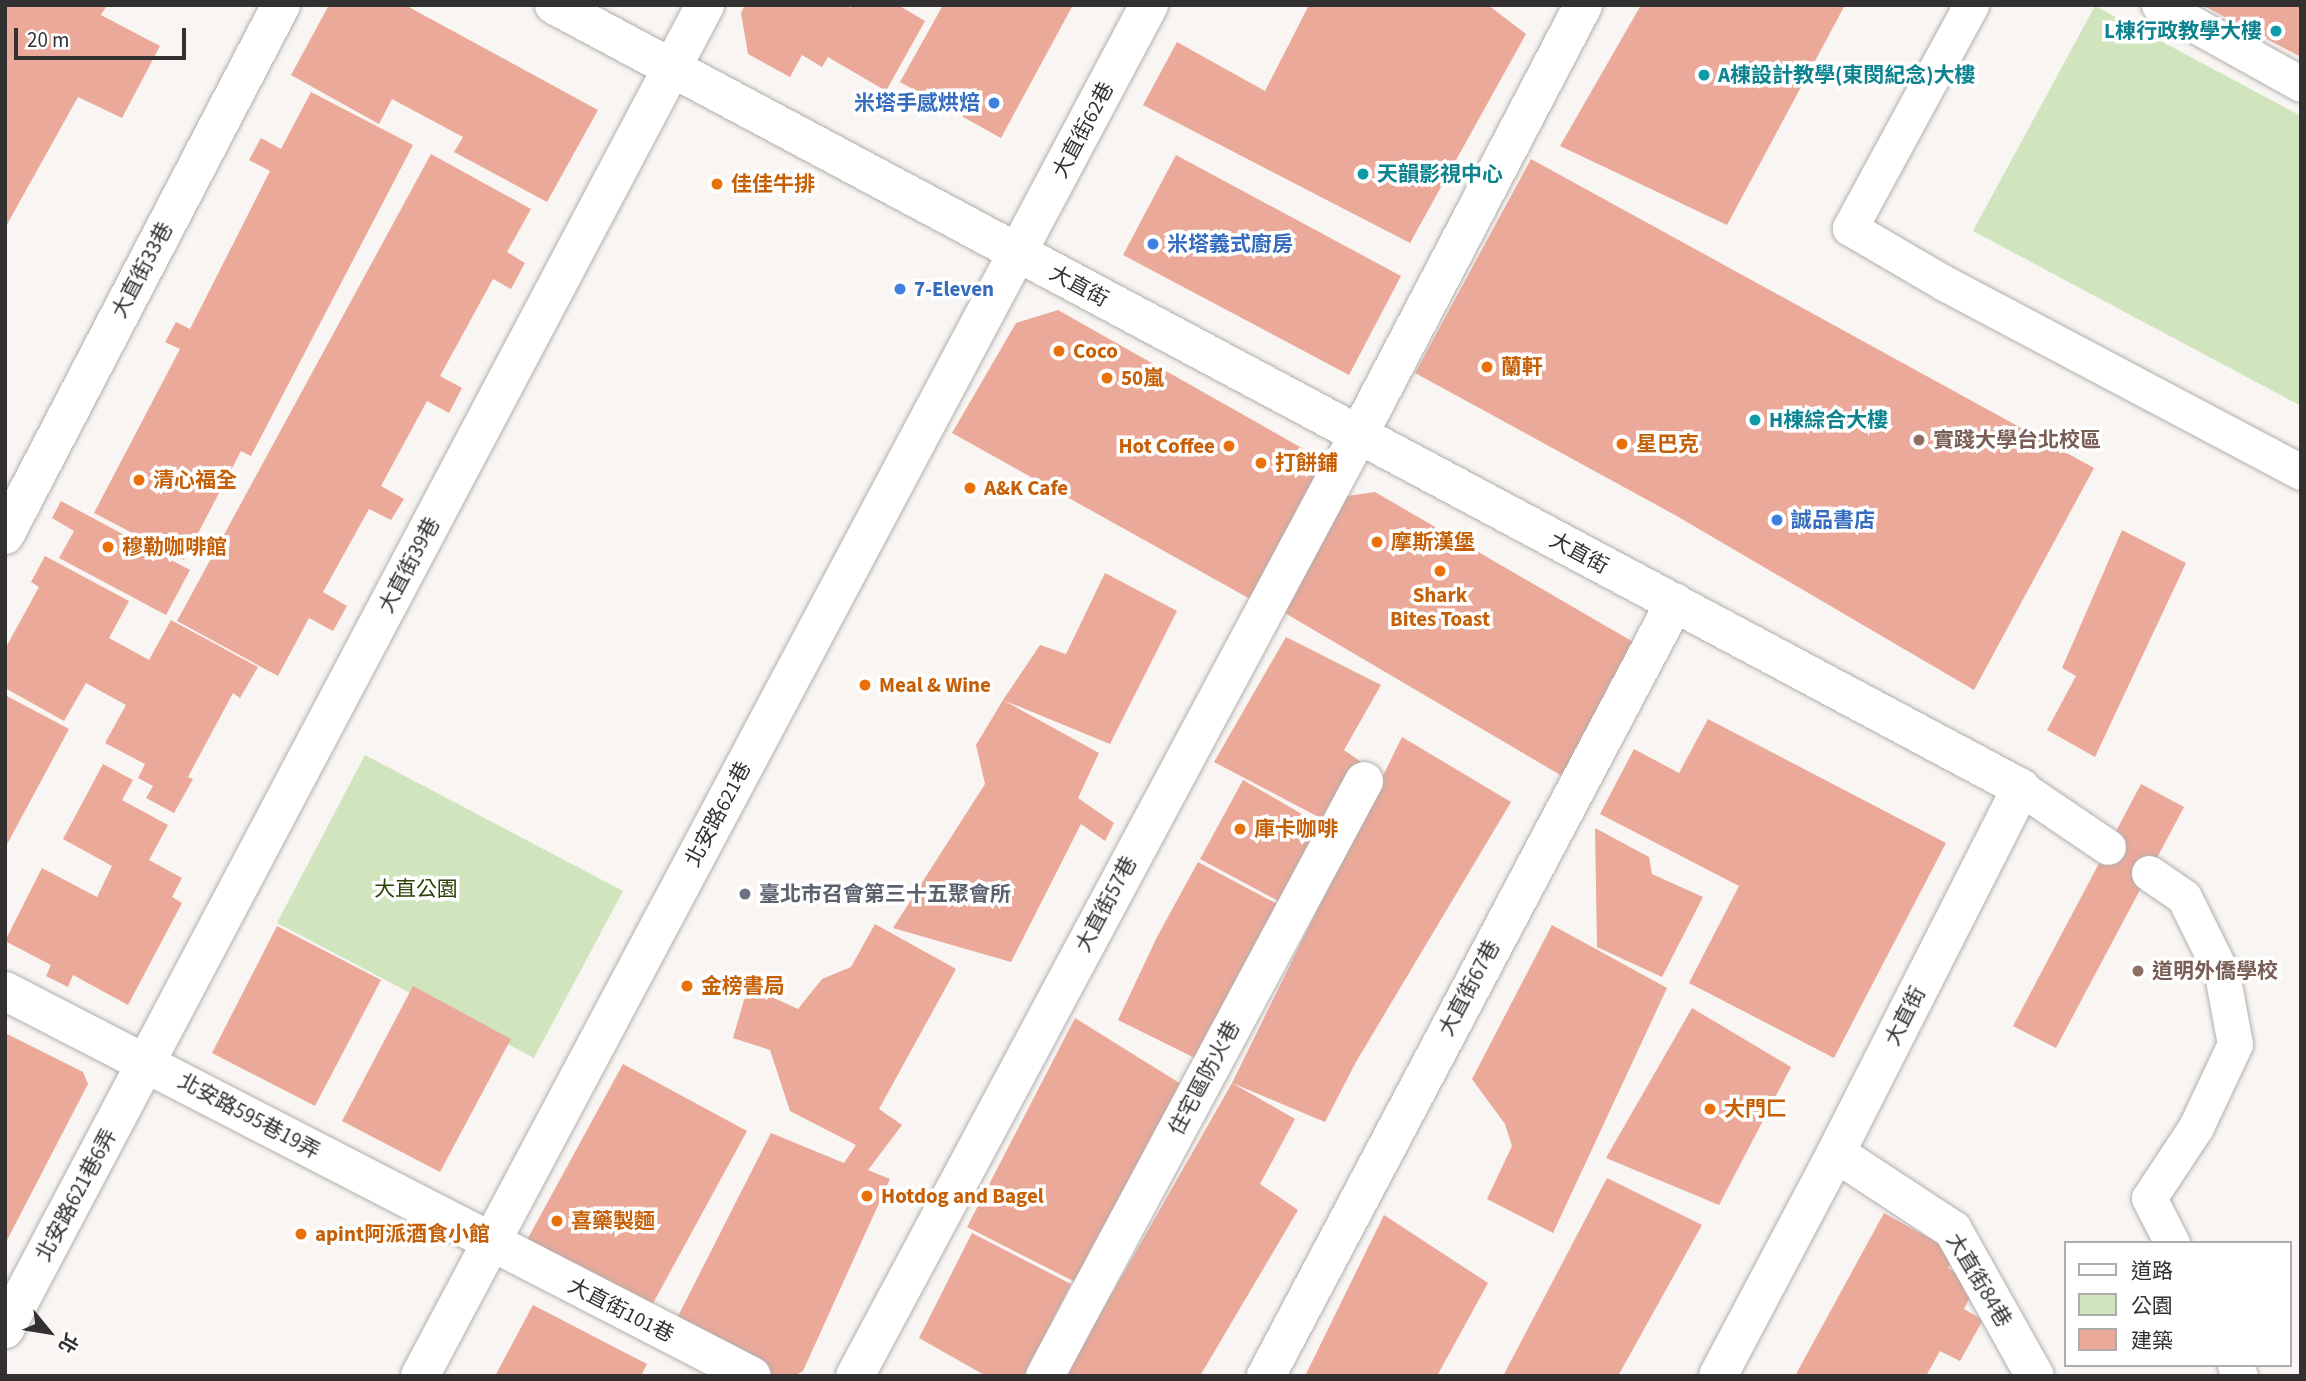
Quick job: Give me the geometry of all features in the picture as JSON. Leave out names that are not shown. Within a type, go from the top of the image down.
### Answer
[{"type":"street","name":"大直街33巷","points":[[5,535],[281,5]]},
{"type":"street","name":"大直街","points":[[554,5],[2021,788],[1836,1153],[1718,1376]]},
{"type":"street","name":"大直街39巷","points":[[146,1062],[705,5]]},
{"type":"street","name":"大直街62巷","points":[[1017,254],[1149,5]]},
{"type":"street","name":"大直街57巷","points":[[855,1376],[1359,433],[1583,5]]},
{"type":"street","name":"北安路621巷","points":[[420,1376],[975,327],[1017,254]]},
{"type":"street","name":"大直街67巷","points":[[1266,1376],[1675,602]]},
{"type":"street","name":"住宅區防火巷","points":[[1045,1376],[1364,781]]},
{"type":"street","name":"北安路595巷19弄","points":[[5,991],[146,1062],[491,1244]]},
{"type":"street","name":"北安路621巷6弄","points":[[5,1329],[146,1062]]},
{"type":"street","name":"大直街84巷","points":[[1836,1153],[1953,1230],[2035,1376]]},
{"type":"street","name":"大直街101巷","points":[[491,1244],[752,1376]]},
{"type":"lane","points":[[1971,5],[1850,228],[1944,283],[2301,472]]},
{"type":"lane","points":[[2159,5],[2301,84]]},
{"type":"lane","points":[[2021,788],[2108,847]]},
{"type":"lane","points":[[2149,873],[2183,897],[2222,974],[2235,1044],[2196,1127],[2149,1198],[2171,1241]]},
{"type":"green space","points":[[2095,6],[2301,116],[2301,406],[1973,231]]},
{"type":"green space","name":"大直公園","points":[[365,755],[623,891],[534,1058],[277,923]]},
{"type":"building","points":[[5,5],[107,5],[101,15],[160,46],[122,118],[78,97],[5,228]]},
{"type":"building","points":[[329,5],[405,5],[598,110],[547,202],[454,152],[463,137],[392,99],[379,124],[291,75]]},
{"type":"building","points":[[745,5],[845,5],[851,8],[853,5],[898,5],[925,21],[886,91],[828,57],[822,67],[802,55],[790,77],[748,54],[741,13]]},
{"type":"building","points":[[943,5],[1073,5],[1001,138],[900,82]]},
{"type":"building","name":"天韻影視中心","points":[[1309,5],[1488,5],[1526,34],[1410,243],[1143,105],[1177,42],[1265,91]]},
{"type":"building","name":"A棟設計教學(東閔紀念)大樓","points":[[1641,5],[1845,5],[1727,225],[1560,146]]},
{"type":"building","name":"L棟行政教學大樓","points":[[2202,5],[2301,5],[2301,57]]},
{"type":"building","points":[[311,92],[413,145],[251,456],[241,451],[184,560],[94,513],[180,349],[165,342],[176,322],[190,329],[270,171],[249,160],[261,138],[281,149]]},
{"type":"building","points":[[431,154],[531,209],[507,252],[525,263],[511,289],[493,279],[440,376],[462,388],[449,413],[427,401],[381,486],[404,499],[391,520],[369,509],[323,592],[347,606],[333,631],[309,618],[278,676],[177,621]]},
{"type":"building","points":[[1176,155],[1401,276],[1349,375],[1123,255]]},
{"type":"building","name":"H棟綜合大樓","points":[[1531,159],[2094,468],[1974,690],[1675,515],[1415,373]]},
{"type":"building","points":[[1058,310],[1309,452],[1320,480],[1252,600],[952,433],[1016,323]]},
{"type":"building","points":[[1375,492],[1635,643],[1562,776],[1273,606],[1333,498]]},
{"type":"building","points":[[61,501],[190,570],[166,615],[59,558],[74,531],[52,518]]},
{"type":"building","points":[[2122,530],[2186,563],[2095,757],[2047,730],[2076,676],[2062,668]]},
{"type":"building","points":[[45,556],[129,601],[109,638],[149,660],[171,620],[258,667],[240,698],[233,693],[188,777],[193,779],[174,813],[146,798],[153,786],[138,778],[145,764],[105,743],[126,705],[86,683],[64,721],[5,688],[5,649],[39,587],[31,582]]},
{"type":"building","points":[[1105,573],[1177,611],[1110,744],[1003,700],[1040,645],[1066,654]]},
{"type":"building","points":[[1286,637],[1381,685],[1344,750],[1364,764],[1328,822],[1214,762]]},
{"type":"building","points":[[5,695],[69,729],[5,848]]},
{"type":"building","points":[[1003,700],[1099,753],[1078,798],[1114,823],[1105,841],[1081,824],[1011,962],[893,928],[985,784],[976,745]]},
{"type":"building","points":[[1708,719],[1946,843],[1834,1058],[1689,983],[1739,886],[1600,814],[1634,749],[1679,773]]},
{"type":"building","points":[[1402,737],[1511,802],[1356,1062],[1325,1122],[1232,1083]]},
{"type":"building","points":[[103,764],[133,780],[122,800],[168,825],[149,860],[182,878],[172,897],[182,903],[128,1005],[73,975],[68,987],[46,976],[51,965],[5,941],[42,868],[97,897],[112,866],[63,839]]},
{"type":"building","points":[[1243,780],[1326,828],[1282,903],[1200,859]]},
{"type":"building","points":[[2141,784],[2184,807],[2056,1048],[2013,1026]]},
{"type":"building","points":[[1595,828],[1649,857],[1652,874],[1703,897],[1662,977],[1597,947]]},
{"type":"building","points":[[1198,862],[1283,907],[1199,1060],[1118,1020],[1157,937]]},
{"type":"building","points":[[875,924],[956,969],[879,1109],[902,1125],[868,1170],[890,1179],[803,1371],[794,1376],[760,1376],[672,1328],[771,1133],[844,1163],[856,1145],[790,1111],[770,1050],[733,1038],[748,986],[798,1009],[822,979],[851,967]]},
{"type":"building","points":[[1552,925],[1667,988],[1553,1233],[1487,1199],[1512,1146],[1505,1124],[1472,1079]]},
{"type":"building","points":[[277,926],[381,980],[315,1106],[212,1053]]},
{"type":"building","points":[[413,986],[511,1039],[440,1172],[342,1121]]},
{"type":"building","points":[[1692,1008],[1791,1067],[1719,1205],[1606,1158]]},
{"type":"building","points":[[1075,1018],[1181,1084],[1077,1283],[967,1227]]},
{"type":"building","points":[[5,1033],[83,1072],[88,1084],[5,1244]]},
{"type":"building","points":[[623,1064],[747,1131],[651,1307],[527,1240]]},
{"type":"building","points":[[1232,1083],[1295,1119],[1260,1184],[1298,1210],[1200,1376],[1065,1376]]},
{"type":"building","points":[[1607,1178],[1702,1225],[1618,1376],[1503,1376]]},
{"type":"building","points":[[1884,1213],[1956,1253],[1948,1268],[1977,1284],[1964,1309],[1983,1320],[1960,1361],[1940,1351],[1926,1376],[1795,1376]]},
{"type":"building","points":[[1384,1215],[1488,1283],[1437,1376],[1305,1376]]},
{"type":"building","points":[[972,1233],[1071,1284],[1024,1376],[986,1376],[919,1338]]},
{"type":"building","points":[[533,1305],[647,1364],[641,1376],[495,1376]]},
{"type":"place","name":"L棟行政教學大樓","points":[[2276,31]]},
{"type":"place","name":"A棟設計教學(東閔紀念)大樓","points":[[1704,75]]},
{"type":"place","name":"米塔手感烘焙","points":[[994,103]]},
{"type":"place","name":"天韻影視中心","points":[[1363,174]]},
{"type":"place","name":"佳佳牛排","points":[[717,184]]},
{"type":"place","name":"米塔義式廚房","points":[[1153,244]]},
{"type":"place","name":"7-Eleven","points":[[900,289]]},
{"type":"place","name":"Coco","points":[[1059,351]]},
{"type":"place","name":"蘭軒","points":[[1487,367]]},
{"type":"place","name":"50嵐","points":[[1107,378]]},
{"type":"place","name":"H棟綜合大樓","points":[[1755,420]]},
{"type":"place","name":"實踐大學台北校區","points":[[1919,440]]},
{"type":"place","name":"星巴克","points":[[1622,444]]},
{"type":"place","name":"Hot Coffee","points":[[1229,446]]},
{"type":"place","name":"打餅鋪","points":[[1261,463]]},
{"type":"place","name":"清心福全","points":[[139,480]]},
{"type":"place","name":"A&K Cafe","points":[[970,488]]},
{"type":"place","name":"誠品書店","points":[[1777,520]]},
{"type":"place","name":"摩斯漢堡","points":[[1377,542]]},
{"type":"place","name":"穆勒咖啡館","points":[[108,547]]},
{"type":"place","name":"Shark Bites Toast","points":[[1440,571]]},
{"type":"place","name":"Meal & Wine","points":[[865,685]]},
{"type":"place","name":"庫卡咖啡","points":[[1240,829]]},
{"type":"place","name":"臺北市召會第三十五聚會所","points":[[745,894]]},
{"type":"place","name":"道明外僑學校","points":[[2138,971]]},
{"type":"place","name":"金榜書局","points":[[687,986]]},
{"type":"place","name":"大門匚","points":[[1710,1109]]},
{"type":"place","name":"Hotdog and Bagel","points":[[867,1196]]},
{"type":"place","name":"喜藥製麵","points":[[557,1221]]},
{"type":"place","name":"apint阿派酒食小館","points":[[301,1234]]}]
